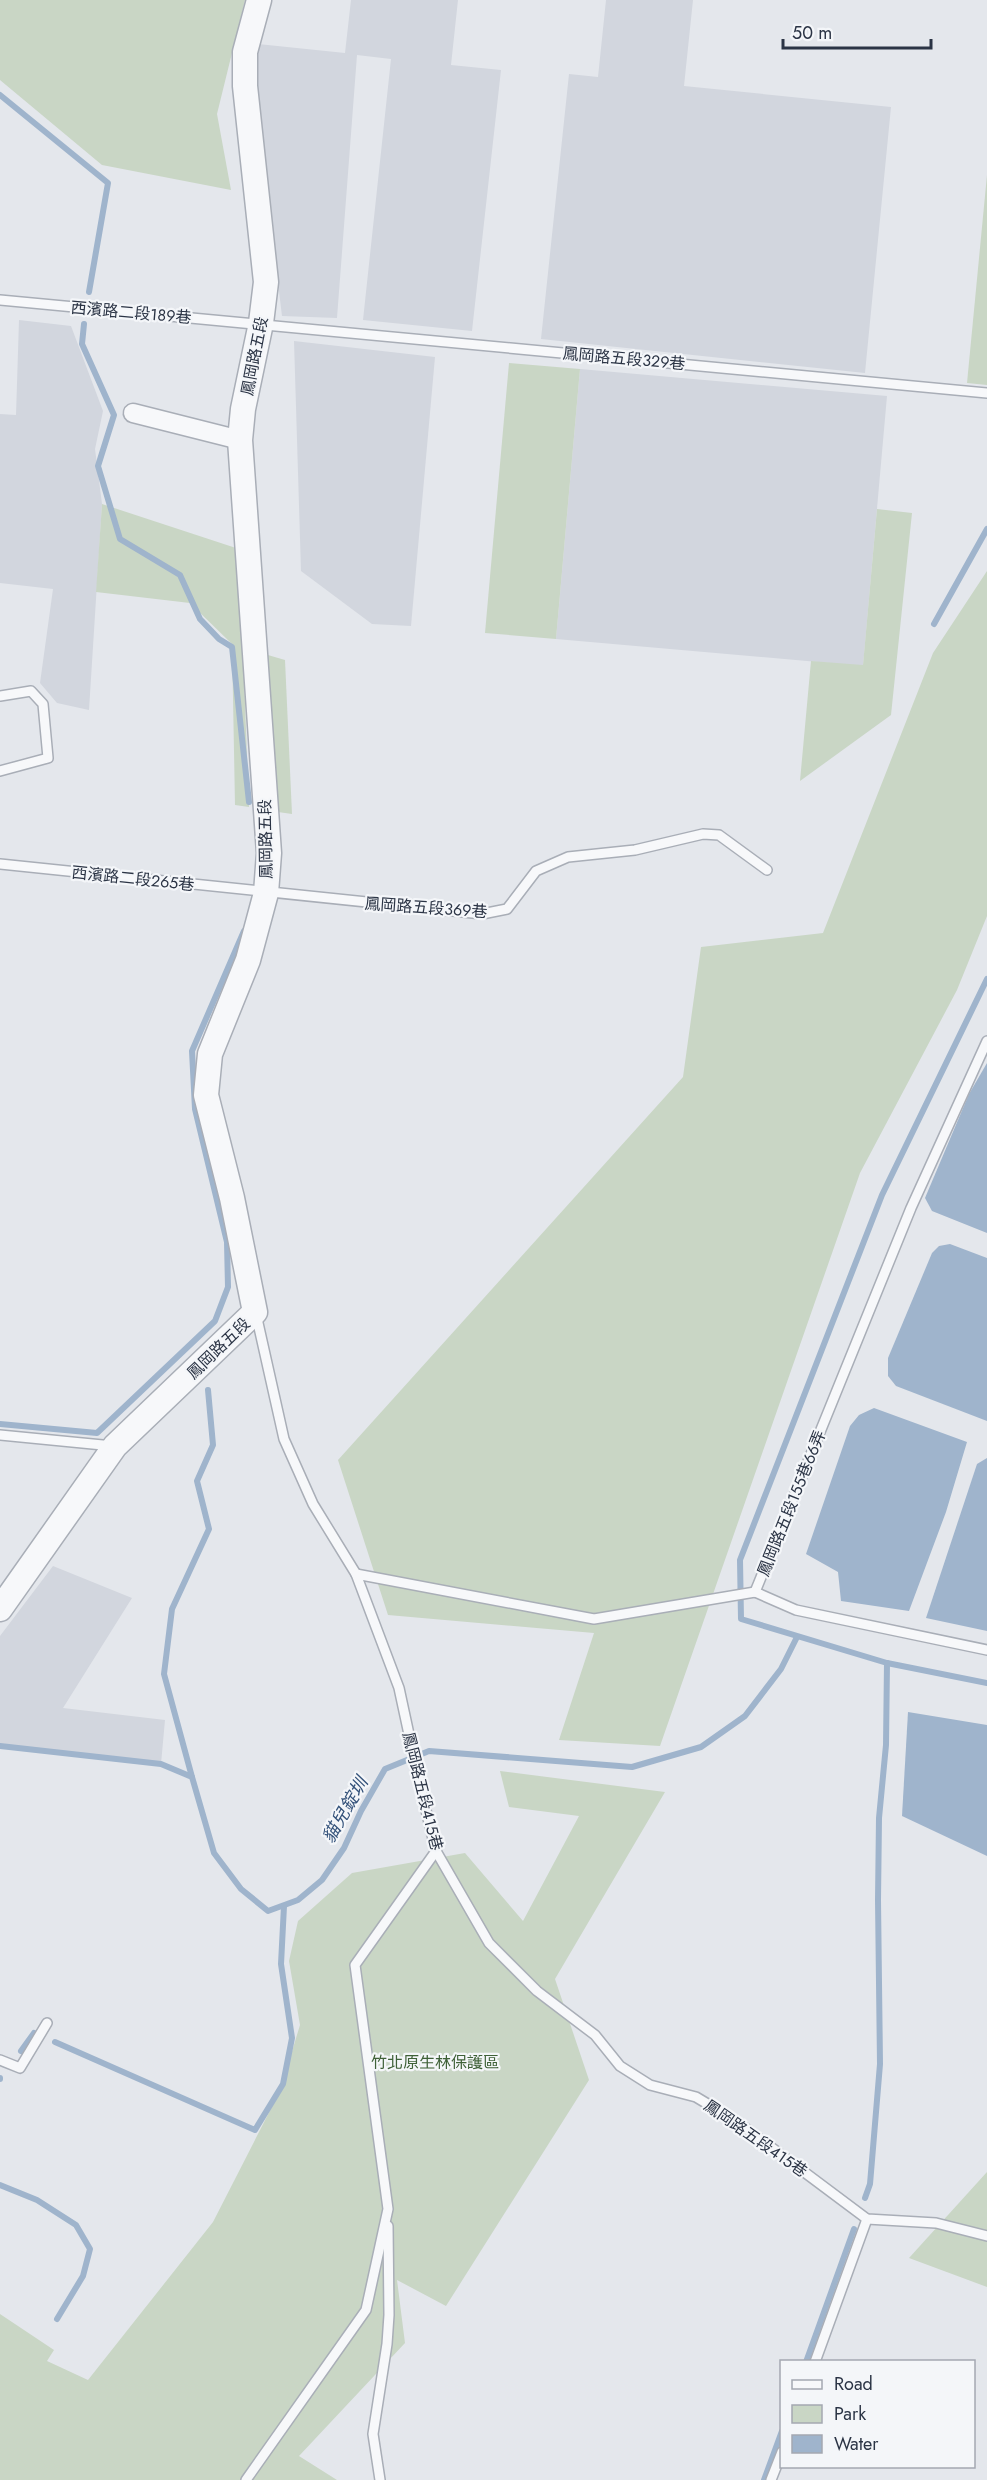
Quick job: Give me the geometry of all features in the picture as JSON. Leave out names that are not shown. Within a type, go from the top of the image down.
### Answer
[{"type":"street","name":"鳳岡路五段","points":[[0,1609],[115,1446],[255,1312],[232,1198],[206,1095],[210,1054],[248,960],[266,893],[269,853],[240,440],[243,409],[261,323],[266,282],[245,86],[245,52],[259,0]]},
{"type":"street","points":[[133,413],[240,440]]},
{"type":"lane","name":"西濱路二段189巷","points":[[0,300],[261,323]]},
{"type":"lane","name":"鳳岡路五段329巷","points":[[261,323],[987,393]]},
{"type":"lane","points":[[0,696],[32,691],[43,704],[48,758],[0,771]]},
{"type":"lane","name":"鳳岡路五段369巷","points":[[266,893],[482,914],[507,909],[536,871],[568,857],[635,850],[703,834],[719,835],[767,870]]},
{"type":"lane","name":"西濱路二段265巷","points":[[0,864],[266,893]]},
{"type":"lane","name":"鳳岡路五段155巷66弄","points":[[356,1574],[594,1619],[646,1608],[755,1592],[911,1208],[987,1041]]},
{"type":"lane","name":"鳳岡路五段415巷","points":[[255,1312],[284,1439],[313,1504],[356,1574],[399,1688],[436,1851],[489,1943],[537,1991],[595,2035],[620,2066],[650,2085],[696,2097],[736,2121],[867,2219]]},
{"type":"lane","points":[[0,1436],[115,1446]]},
{"type":"lane","points":[[755,1592],[796,1610],[987,1650]]},
{"type":"lane","points":[[380,2480],[373,2434],[387,2344],[389,2314],[388,2209],[355,1965],[436,1851]]},
{"type":"lane","points":[[0,2060],[20,2068],[47,2023]]},
{"type":"lane","points":[[246,2480],[366,2310],[388,2209]]},
{"type":"lane","points":[[815,2360],[867,2219],[936,2223],[987,2236]]},
{"type":"lane","points":[[771,2480],[780,2457]]},
{"type":"shaded area","points":[[351,0],[458,0],[451,65],[501,70],[472,331],[363,320],[391,59],[357,55],[337,318],[282,316],[253,76],[258,44],[345,53]]},
{"type":"shaded area","points":[[606,0],[693,0],[684,86],[891,107],[865,373],[541,339],[569,74],[598,77]]},
{"type":"shaded area","points":[[19,320],[71,326],[103,411],[95,449],[102,504],[89,710],[57,703],[40,683],[53,589],[0,583],[0,414],[16,415]]},
{"type":"shaded area","points":[[294,341],[435,357],[411,626],[372,624],[301,571]]},
{"type":"shaded area","points":[[580,369],[887,396],[863,666],[556,639]]},
{"type":"shaded area","points":[[53,1566],[132,1598],[63,1708],[165,1720],[161,1764],[0,1745],[0,1636]]},
{"type":"green space","points":[[0,0],[245,0],[217,114],[231,190],[102,165],[0,80]]},
{"type":"green space","points":[[987,175],[987,385],[967,383]]},
{"type":"green space","points":[[509,363],[580,369],[556,639],[485,633]]},
{"type":"green space","points":[[102,504],[239,549],[249,807],[235,805],[232,644],[190,603],[96,592]]},
{"type":"green space","points":[[877,509],[912,513],[891,715],[800,781],[811,661],[863,665]]},
{"type":"green space","points":[[987,571],[987,916],[957,990],[860,1173],[660,1746],[559,1740],[594,1633],[388,1615],[338,1460],[683,1077],[701,947],[823,933],[933,653]]},
{"type":"green space","points":[[261,653],[285,660],[292,814],[271,811]]},
{"type":"green space","name":"竹北原生林保護區","points":[[500,1771],[665,1792],[555,1979],[589,2080],[446,2306],[397,2280],[405,2343],[299,2456],[337,2480],[0,2480],[0,2314],[54,2350],[47,2361],[88,2380],[213,2222],[280,2091],[300,2025],[289,1961],[298,1921],[352,1873],[465,1853],[523,1921],[579,1816],[509,1807]]},
{"type":"green space","points":[[987,2172],[987,2287],[909,2258]]},
{"type":"water","points":[[987,1063],[987,1233],[932,1211],[925,1198],[969,1094]]},
{"type":"water","points":[[950,1244],[987,1258],[987,1421],[896,1386],[888,1376],[888,1358],[932,1253],[939,1246]]},
{"type":"water","points":[[874,1408],[967,1442],[946,1512],[909,1611],[841,1601],[838,1572],[806,1554],[850,1426],[859,1415]]},
{"type":"water","points":[[987,1458],[987,1631],[926,1618],[977,1464]]},
{"type":"water","points":[[908,1712],[987,1725],[987,1856],[902,1816]]},
{"type":"waterway","points":[[0,95],[108,183],[89,292]]},
{"type":"waterway","points":[[84,324],[82,344],[114,415],[98,466],[120,539],[180,575],[200,619],[219,639],[232,647],[249,802]]},
{"type":"waterway","points":[[934,624],[987,529]]},
{"type":"waterway","points":[[0,1424],[97,1433],[215,1321],[228,1287],[227,1242],[195,1109],[192,1051],[244,931]]},
{"type":"waterway","points":[[987,979],[882,1195],[740,1560],[741,1619],[887,1663],[987,1683]]},
{"type":"waterway","points":[[192,1777],[164,1674],[172,1609],[209,1529],[197,1481],[213,1445],[208,1390]]},
{"type":"waterway","name":"貓兒錠圳","points":[[0,1746],[161,1764],[192,1777],[214,1853],[241,1889],[268,1911],[298,1900],[322,1880],[344,1848],[361,1811],[385,1769],[429,1751],[632,1767],[701,1747],[745,1716],[781,1669],[797,1637]]},
{"type":"waterway","points":[[865,2198],[870,2184],[880,2064],[879,1818],[886,1745],[887,1663]]},
{"type":"waterway","points":[[55,2042],[255,2130],[283,2084],[292,2038],[281,1964],[284,1906]]},
{"type":"waterway","points":[[21,2051],[34,2033]]},
{"type":"waterway","points":[[0,2185],[37,2200],[76,2225],[90,2249],[83,2276],[57,2319]]},
{"type":"waterway","points":[[807,2360],[854,2229]]},
{"type":"waterway","points":[[764,2480],[780,2436]]}]
